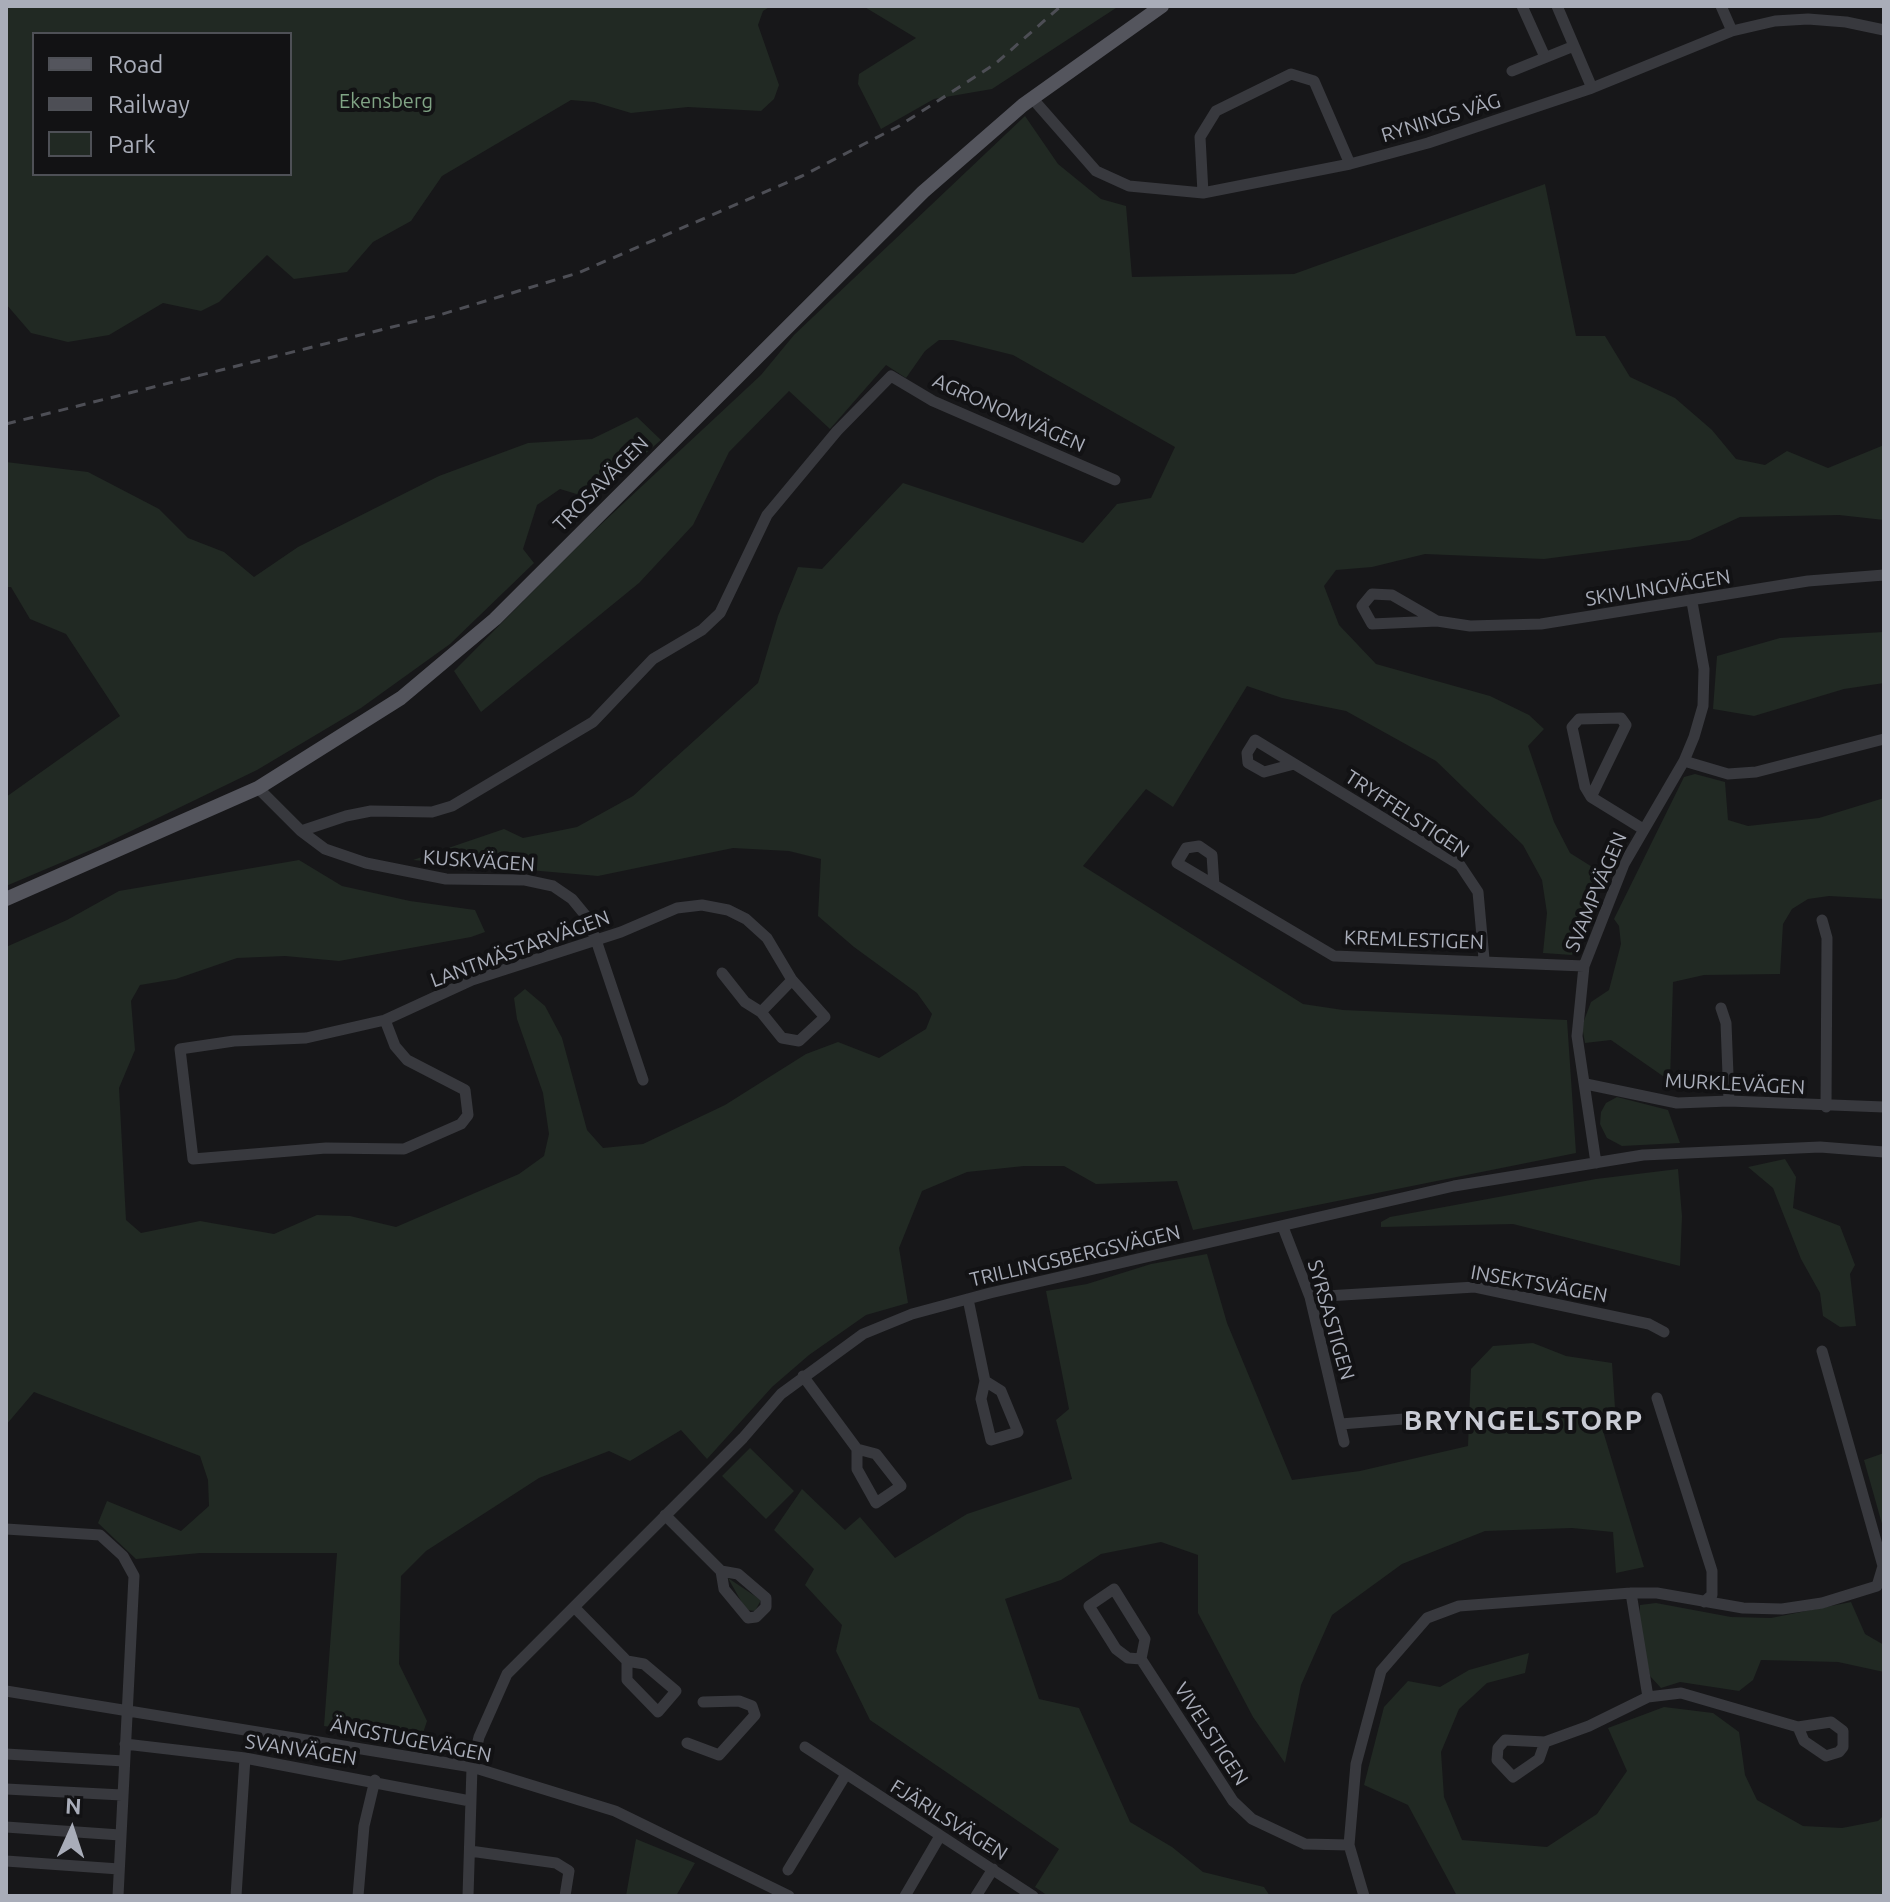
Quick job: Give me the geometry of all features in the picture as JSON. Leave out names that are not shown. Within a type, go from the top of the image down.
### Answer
[{"type":"main road","name":"TROSAVÄGEN","points":[[6,899],[258,788],[346,736],[450,660],[923,192],[1032,98],[1162,6]]},
{"type":"street","points":[[1522,6],[1545,57]]},
{"type":"street","points":[[1557,6],[1592,88]]},
{"type":"street","points":[[1721,6],[1732,31]]},
{"type":"street","name":"RYNINGS VÄG","points":[[1032,98],[1084,161],[1103,175],[1129,186],[1203,193],[1350,164],[1428,143],[1592,88],[1732,31],[1775,21],[1808,19],[1846,22],[1884,30]]},
{"type":"street","points":[[1512,71],[1574,46]]},
{"type":"street","points":[[1203,193],[1200,137],[1216,111],[1291,74],[1314,81],[1350,164]]},
{"type":"street","name":"AGRONOMVÄGEN","points":[[301,831],[371,811],[412,814],[452,806],[593,722],[653,659],[702,630],[720,613],[767,515],[837,431],[891,376],[933,401],[1115,480]]},
{"type":"street","name":"SKIVLINGVÄGEN","points":[[1437,621],[1392,595],[1372,594],[1362,606],[1372,624],[1437,621],[1470,626],[1541,624],[1808,581],[1884,575]]},
{"type":"street","name":"SVAMPVÄGEN","points":[[1596,1163],[1577,1036],[1584,966],[1624,864],[1684,761],[1703,706],[1704,669],[1692,602]]},
{"type":"street","points":[[1591,797],[1626,725],[1621,718],[1579,719],[1572,727],[1585,787],[1591,797],[1643,829]]},
{"type":"street","points":[[1684,761],[1728,774],[1756,772],[1884,739]]},
{"type":"street","name":"TRYFFELSTIGEN","points":[[1294,764],[1460,865],[1478,892],[1484,959]]},
{"type":"street","name":"KUSKVÄGEN","points":[[258,788],[301,831],[325,849],[400,872],[446,879],[525,880],[553,886],[572,899],[586,916],[596,940],[643,1080]]},
{"type":"street","name":"KREMLESTIGEN","points":[[1214,885],[1334,956],[1484,959],[1584,966]]},
{"type":"street","name":"LANTMÄSTARVÄGEN","points":[[385,1020],[395,1046],[407,1060],[465,1090],[469,1102],[468,1115],[461,1124],[404,1149],[326,1148],[193,1159],[180,1049],[234,1041],[306,1038],[385,1020],[472,980],[596,940],[677,908],[702,905],[728,910],[746,919],[767,938],[792,980],[825,1017],[807,1037],[799,1041],[782,1038],[761,1012],[745,1002],[722,973]]},
{"type":"street","points":[[1822,920],[1827,938],[1826,1107]]},
{"type":"street","points":[[761,1012],[792,980]]},
{"type":"street","points":[[1721,1008],[1726,1023],[1729,1101]]},
{"type":"street","name":"MURKLEVÄGEN","points":[[1586,1084],[1677,1103],[1729,1101],[1884,1107]]},
{"type":"street","name":"TRILLINGSBERGSVÄGEN","points":[[468,1896],[472,1767],[479,1737],[507,1674],[575,1608],[781,1394],[863,1334],[912,1314],[968,1299],[1454,1186],[1643,1155],[1820,1147],[1884,1152]]},
{"type":"street","name":"SYRSASTIGEN","points":[[1283,1227],[1310,1297],[1344,1442]]},
{"type":"street","name":"INSEKTSVÄGEN","points":[[1310,1297],[1475,1287],[1649,1324],[1664,1332]]},
{"type":"street","points":[[968,1299],[985,1381],[981,1399],[991,1440],[1018,1432],[1001,1391],[985,1381]]},
{"type":"street","points":[[1364,1896],[1349,1845],[1356,1764],[1381,1671],[1427,1618],[1459,1606],[1631,1593],[1657,1593],[1704,1602],[1782,1609],[1822,1603],[1877,1586],[1883,1566],[1822,1351]]},
{"type":"street","points":[[803,1376],[857,1449],[857,1469],[876,1503],[901,1486],[876,1454],[857,1449]]},
{"type":"street","points":[[1657,1398],[1712,1571],[1712,1595],[1704,1602]]},
{"type":"street","points":[[1341,1424],[1429,1417]]},
{"type":"street","points":[[665,1515],[721,1571],[738,1574],[766,1598],[766,1607],[756,1617],[748,1618],[724,1589],[721,1571]]},
{"type":"street","points":[[6,1529],[100,1535],[123,1556],[134,1576],[118,1896]]},
{"type":"street","name":"VIVELSTIGEN","points":[[1141,1659],[1128,1658],[1116,1649],[1089,1606],[1114,1589],[1145,1639],[1141,1659],[1233,1801],[1252,1819],[1305,1844],[1349,1845]]},
{"type":"street","points":[[1631,1593],[1648,1697]]},
{"type":"street","points":[[575,1608],[627,1661],[644,1664],[676,1691],[658,1712],[627,1680],[627,1661]]},
{"type":"street","name":"ÄNGSTUGEVÄGEN","points":[[6,1691],[472,1767],[615,1811],[789,1896]]},
{"type":"street","points":[[1545,1742],[1589,1726],[1648,1697],[1681,1693],[1798,1727]]},
{"type":"street","points":[[687,1743],[719,1755],[755,1715],[752,1706],[747,1703],[703,1702]]},
{"type":"street","name":"SVANVÄGEN","points":[[125,1744],[245,1758],[375,1780],[470,1801]]},
{"type":"street","name":"FJÄRILSVÄGEN","points":[[805,1747],[1033,1896]]},
{"type":"street","points":[[6,1754],[124,1761]]},
{"type":"street","points":[[236,1896],[245,1758]]},
{"type":"street","points":[[788,1870],[845,1776]]},
{"type":"street","points":[[358,1896],[364,1826],[375,1780]]},
{"type":"street","points":[[6,1789],[122,1795]]},
{"type":"street","points":[[6,1827],[120,1835]]},
{"type":"street","points":[[905,1896],[940,1836]]},
{"type":"street","points":[[470,1851],[556,1863],[569,1871],[565,1896]]},
{"type":"street","points":[[6,1861],[119,1869]]},
{"type":"street","points":[[976,1896],[993,1869]]},
{"type":"green space","name":"Ekensberg","points":[[6,6],[771,6],[763,11],[758,25],[779,85],[774,99],[761,111],[688,107],[631,113],[594,102],[571,100],[442,176],[411,221],[373,242],[347,272],[294,279],[267,255],[219,302],[201,311],[163,303],[109,335],[68,342],[31,333],[6,304]]},
{"type":"green space","points":[[863,6],[1119,6],[992,89],[934,99],[881,129],[858,84],[859,74],[916,38]]},
{"type":"green space","points":[[1025,116],[1058,164],[1101,199],[1126,206],[1132,277],[1294,274],[1545,184],[1576,336],[1605,336],[1630,377],[1675,398],[1712,430],[1736,459],[1765,465],[1787,451],[1828,468],[1884,445],[1884,520],[1839,515],[1740,517],[1690,540],[1544,559],[1425,554],[1372,567],[1336,570],[1324,586],[1339,625],[1376,664],[1490,696],[1529,715],[1544,729],[1528,746],[1554,822],[1570,853],[1605,875],[1572,955],[1543,953],[1547,913],[1542,880],[1523,845],[1436,761],[1346,711],[1282,698],[1247,686],[1173,807],[1146,789],[1083,866],[1303,1004],[1343,1010],[1567,1020],[1576,1153],[1193,1230],[1177,1181],[1096,1184],[1064,1166],[1024,1166],[967,1172],[922,1191],[899,1248],[908,1303],[866,1315],[809,1355],[772,1387],[707,1459],[681,1430],[630,1461],[609,1451],[539,1478],[426,1551],[401,1576],[399,1664],[427,1721],[421,1739],[324,1726],[337,1553],[200,1553],[136,1559],[98,1523],[107,1501],[181,1531],[209,1506],[208,1480],[200,1456],[34,1392],[6,1425],[6,947],[67,920],[119,891],[299,860],[342,886],[410,901],[475,910],[485,932],[471,937],[339,961],[285,956],[237,958],[176,979],[140,985],[131,1001],[135,1050],[119,1088],[126,1220],[141,1233],[200,1221],[274,1234],[317,1215],[350,1216],[396,1227],[519,1174],[544,1156],[549,1134],[543,1093],[517,1019],[514,998],[525,989],[545,1006],[562,1038],[587,1130],[603,1148],[643,1144],[725,1105],[806,1054],[838,1042],[879,1058],[926,1029],[932,1014],[917,993],[818,916],[821,859],[789,851],[733,848],[598,876],[413,860],[504,829],[523,838],[577,827],[633,796],[758,683],[778,616],[798,567],[822,569],[903,483],[1083,543],[1117,504],[1151,498],[1175,447],[1013,355],[953,340],[939,340],[925,351],[906,378],[886,365],[830,429],[789,391],[729,452],[693,525],[639,583],[481,712],[454,671],[582,542],[761,375],[794,335]]},
{"type":"green space","points":[[637,417],[661,440],[593,499],[560,489],[537,505],[523,549],[534,563],[450,644],[361,708],[257,770],[98,847],[6,886],[6,797],[120,716],[66,634],[30,619],[11,587],[6,587],[6,462],[88,472],[159,509],[188,538],[224,552],[254,577],[298,547],[439,476],[528,443],[592,439]]},
{"type":"green space","points":[[1884,632],[1884,683],[1844,689],[1754,716],[1713,709],[1717,656],[1780,638]]},
{"type":"green space","points":[[1695,774],[1725,782],[1728,820],[1748,826],[1819,818],[1884,798],[1884,899],[1829,896],[1808,899],[1792,909],[1783,924],[1780,974],[1704,975],[1673,982],[1670,1081],[1611,1040],[1585,1043],[1582,1026],[1591,1002],[1609,990],[1621,944],[1619,926],[1614,919],[1684,777]]},
{"type":"green space","points":[[1617,1097],[1668,1110],[1680,1143],[1622,1146],[1607,1138],[1600,1124],[1601,1112],[1606,1103]]},
{"type":"green space","points":[[1785,1159],[1796,1177],[1793,1208],[1840,1226],[1855,1265],[1850,1274],[1856,1326],[1840,1327],[1823,1316],[1820,1293],[1801,1259],[1773,1188],[1748,1167]]},
{"type":"green space","points":[[1678,1169],[1682,1216],[1680,1266],[1513,1224],[1381,1227],[1381,1222],[1390,1217],[1596,1179]]},
{"type":"green space","points":[[1207,1254],[1227,1323],[1292,1480],[1360,1471],[1468,1446],[1471,1369],[1493,1346],[1533,1343],[1566,1356],[1612,1363],[1615,1408],[1600,1421],[1644,1567],[1616,1573],[1613,1532],[1572,1528],[1485,1531],[1402,1564],[1332,1615],[1301,1685],[1285,1763],[1253,1717],[1198,1613],[1198,1555],[1161,1542],[1101,1554],[1061,1580],[1005,1599],[1039,1699],[1079,1708],[1130,1822],[1172,1847],[1203,1872],[1264,1887],[1270,1896],[1048,1896],[1035,1887],[1059,1849],[870,1720],[836,1651],[842,1625],[805,1585],[814,1569],[774,1530],[802,1489],[845,1530],[860,1517],[895,1558],[967,1514],[1072,1479],[1056,1420],[1069,1409],[1046,1291],[1087,1284],[1151,1264]]},
{"type":"green space","points":[[750,1448],[794,1491],[766,1519],[722,1476]]},
{"type":"green space","points":[[1884,1453],[1884,1531],[1864,1460]]},
{"type":"green space","points":[[728,1578],[761,1600],[755,1611],[746,1610]]},
{"type":"green space","points":[[1851,1602],[1865,1634],[1884,1645],[1884,1672],[1838,1662],[1761,1660],[1753,1680],[1739,1691],[1680,1682],[1661,1688],[1650,1676],[1639,1624],[1640,1605],[1656,1603],[1731,1617],[1771,1618]]},
{"type":"green space","points":[[1529,1653],[1525,1673],[1487,1683],[1459,1709],[1441,1752],[1444,1797],[1462,1840],[1547,1847],[1597,1814],[1627,1771],[1608,1728],[1664,1707],[1713,1713],[1739,1732],[1745,1775],[1757,1800],[1803,1826],[1842,1828],[1878,1821],[1884,1815],[1884,1896],[1457,1896],[1408,1805],[1364,1785],[1384,1707],[1408,1681],[1440,1687],[1469,1670]]},
{"type":"green space","points":[[636,1839],[695,1863],[676,1896],[626,1896]]},
{"type":"railway","points":[[6,424],[436,316],[578,273],[802,176],[899,126],[995,64],[1061,6]]},
{"type":"district","name":"BRYNGELSTORP","points":[[1524,1421]]}]
